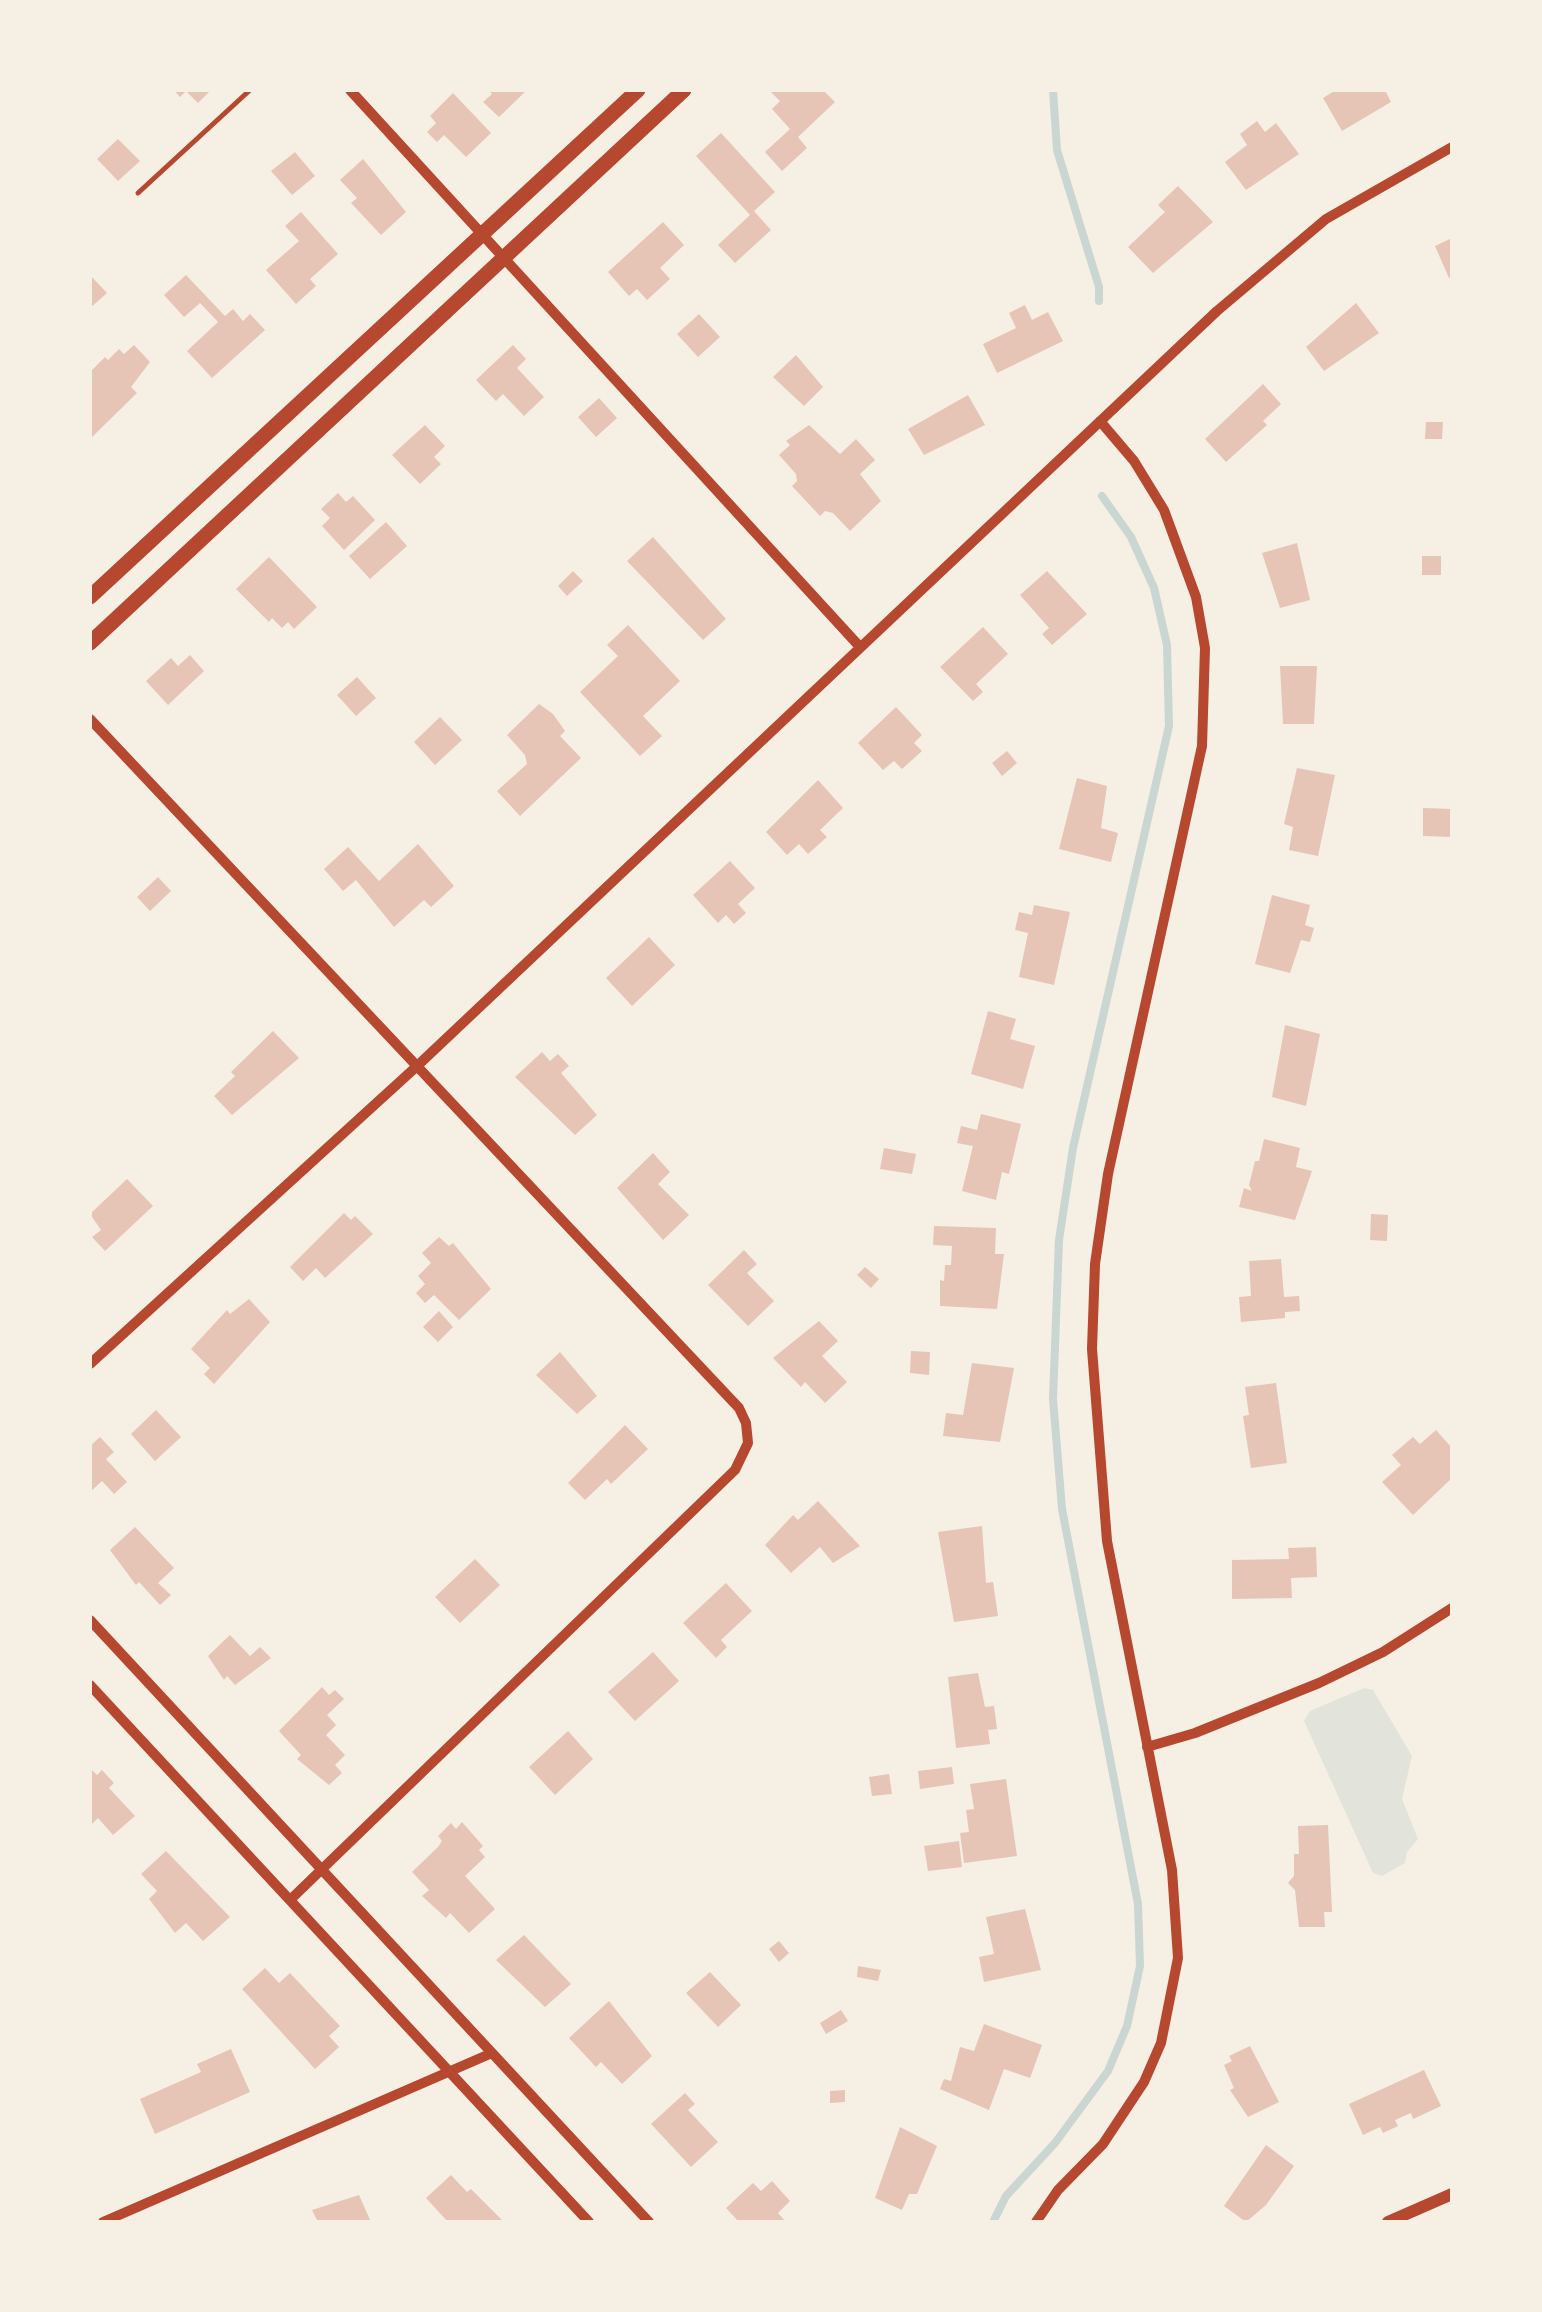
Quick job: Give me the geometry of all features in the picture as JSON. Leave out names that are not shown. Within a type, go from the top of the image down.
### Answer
[{"type":"main road","points":[[90,598],[638,90]]},
{"type":"main road","points":[[90,643],[684,90]]},
{"type":"street","points":[[350,90],[860,647]]},
{"type":"street","points":[[90,1364],[416,1066],[1217,311],[1326,219],[1452,147]]},
{"type":"street","points":[[1036,2222],[1128,2111],[1161,2044],[1174,1993],[1178,1914],[1098,1476],[1092,1349],[1096,1264],[1126,1077],[1202,746],[1206,681],[1199,614],[1183,554],[1149,484],[1100,421]]},
{"type":"street","points":[[90,720],[739,1408],[748,1443],[735,1470],[290,1900]]},
{"type":"street","points":[[1147,1747],[1195,1733],[1319,1684],[1384,1652],[1452,1608]]},
{"type":"street","points":[[90,1620],[649,2222]]},
{"type":"street","points":[[90,1686],[590,2222]]},
{"type":"street","points":[[103,2222],[492,2052]]},
{"type":"street","points":[[1388,2222],[1452,2194]]},
{"type":"lane","points":[[138,194],[250,90]]},
{"type":"shaded area","points":[[1364,1688],[1373,1690],[1412,1756],[1402,1799],[1418,1839],[1407,1852],[1405,1863],[1382,1876],[1373,1873],[1304,1721],[1310,1711]]},
{"type":"building","points":[[174,90],[211,90],[198,103],[186,91],[180,97]]},
{"type":"building","points":[[488,90],[527,90],[499,117],[483,102],[492,94]]},
{"type":"building","points":[[769,90],[823,90],[835,102],[798,137],[807,148],[782,171],[765,152],[790,129],[772,109],[780,101]]},
{"type":"building","points":[[1336,90],[1385,90],[1391,102],[1342,131],[1323,98]]},
{"type":"building","points":[[453,93],[491,133],[466,157],[444,135],[437,142],[427,132],[436,123],[430,116]]},
{"type":"building","points":[[1257,121],[1265,132],[1276,123],[1299,154],[1246,190],[1225,162],[1247,145],[1240,134]]},
{"type":"building","points":[[721,133],[775,192],[754,211],[771,230],[735,263],[718,245],[750,215],[696,156]]},
{"type":"building","points":[[118,139],[140,161],[118,181],[97,159]]},
{"type":"building","points":[[295,152],[315,176],[292,195],[271,171]]},
{"type":"building","points":[[363,159],[406,212],[381,235],[351,203],[357,198],[340,180]]},
{"type":"building","points":[[1178,186],[1213,222],[1153,273],[1128,247],[1165,212],[1158,205]]},
{"type":"building","points":[[301,212],[338,254],[310,279],[316,286],[296,304],[266,270],[299,241],[285,226]]},
{"type":"building","points":[[663,222],[684,245],[660,268],[670,279],[647,300],[637,289],[629,296],[608,272]]},
{"type":"building","points":[[1452,238],[1452,277],[1449,278],[1435,246]]},
{"type":"building","points":[[90,275],[107,293],[90,308]]},
{"type":"building","points":[[186,275],[225,316],[233,309],[243,321],[250,314],[265,330],[212,378],[187,351],[218,322],[200,303],[184,317],[164,295]]},
{"type":"building","points":[[1356,303],[1379,333],[1324,371],[1306,347]]},
{"type":"building","points":[[1025,305],[1032,320],[1048,312],[1063,341],[997,373],[983,344],[1016,328],[1009,313]]},
{"type":"building","points":[[699,314],[720,337],[698,357],[677,334]]},
{"type":"building","points":[[134,345],[150,362],[131,387],[137,393],[90,439],[90,372],[105,357],[108,360],[119,349],[124,354]]},
{"type":"building","points":[[513,345],[526,359],[517,368],[544,397],[524,416],[503,394],[496,401],[476,380]]},
{"type":"building","points":[[796,355],[823,387],[804,406],[773,377]]},
{"type":"building","points":[[1263,384],[1281,404],[1263,421],[1267,425],[1226,462],[1205,439]]},
{"type":"building","points":[[968,395],[985,425],[924,455],[908,429]]},
{"type":"building","points":[[599,398],[617,418],[596,437],[578,417]]},
{"type":"building","points":[[1426,422],[1443,422],[1442,439],[1425,439]]},
{"type":"building","points":[[425,425],[445,446],[434,457],[441,464],[420,484],[392,455]]},
{"type":"building","points":[[809,425],[840,454],[856,439],[875,460],[860,474],[881,501],[850,531],[833,513],[825,511],[820,516],[792,486],[797,481],[796,474],[779,455],[790,445],[786,441]]},
{"type":"building","points":[[338,493],[346,502],[353,496],[375,520],[344,550],[322,526],[330,518],[321,509]]},
{"type":"building","points":[[386,522],[407,546],[370,579],[349,556]]},
{"type":"building","points":[[653,537],[726,619],[703,640],[627,561]]},
{"type":"building","points":[[1297,543],[1310,600],[1280,608],[1262,553]]},
{"type":"building","points":[[1422,556],[1441,556],[1441,575],[1422,575]]},
{"type":"building","points":[[269,557],[317,607],[294,629],[288,622],[282,628],[272,618],[269,622],[236,589]]},
{"type":"building","points":[[573,571],[583,581],[567,596],[558,586]]},
{"type":"building","points":[[1047,571],[1087,614],[1052,645],[1042,634],[1049,628],[1020,595]]},
{"type":"building","points":[[628,625],[680,681],[643,716],[662,736],[640,756],[580,692],[618,656],[607,645]]},
{"type":"building","points":[[983,627],[1008,654],[976,684],[983,692],[973,701],[940,667]]},
{"type":"building","points":[[190,655],[204,671],[168,705],[146,681],[171,658],[178,666]]},
{"type":"building","points":[[1280,666],[1317,666],[1314,724],[1283,724]]},
{"type":"building","points":[[357,677],[376,698],[356,716],[337,695]]},
{"type":"building","points":[[539,704],[553,714],[565,731],[560,736],[581,758],[520,816],[497,791],[527,764],[525,755],[507,735]]},
{"type":"building","points":[[896,707],[922,735],[914,743],[922,751],[902,769],[894,761],[883,770],[858,743]]},
{"type":"building","points":[[440,717],[462,740],[435,765],[414,742]]},
{"type":"building","points":[[1007,751],[1017,763],[1002,776],[992,763]]},
{"type":"building","points":[[1297,768],[1335,775],[1318,856],[1289,850],[1293,827],[1284,824]]},
{"type":"building","points":[[1077,778],[1107,786],[1101,828],[1118,833],[1111,862],[1059,849]]},
{"type":"building","points":[[818,780],[843,808],[820,830],[827,837],[808,854],[799,844],[787,855],[766,832]]},
{"type":"building","points":[[1423,808],[1452,809],[1452,837],[1423,836]]},
{"type":"building","points":[[418,844],[454,886],[431,907],[424,900],[394,927],[356,880],[343,891],[324,869],[348,847],[379,881]]},
{"type":"building","points":[[730,861],[755,888],[738,904],[746,913],[734,924],[726,915],[718,923],[693,895]]},
{"type":"building","points":[[158,877],[171,891],[150,911],[137,897]]},
{"type":"building","points":[[1272,895],[1310,905],[1305,925],[1314,928],[1310,942],[1301,940],[1290,973],[1255,964]]},
{"type":"building","points":[[1034,905],[1070,912],[1054,985],[1019,977],[1028,933],[1015,930],[1019,912],[1032,915]]},
{"type":"building","points":[[649,937],[675,965],[632,1006],[606,978]]},
{"type":"building","points":[[988,1011],[1016,1019],[1010,1039],[1035,1046],[1023,1089],[971,1074]]},
{"type":"building","points":[[1285,1025],[1320,1034],[1306,1106],[1272,1097]]},
{"type":"building","points":[[273,1031],[299,1058],[232,1115],[214,1096],[235,1076],[231,1072]]},
{"type":"building","points":[[542,1052],[550,1061],[558,1054],[569,1066],[561,1073],[597,1115],[575,1135],[515,1077]]},
{"type":"building","points":[[981,1114],[1021,1124],[1009,1174],[1002,1172],[996,1200],[962,1191],[973,1146],[957,1143],[961,1126],[977,1130]]},
{"type":"building","points":[[1264,1139],[1300,1148],[1296,1167],[1312,1171],[1295,1220],[1239,1207],[1244,1188],[1252,1191],[1249,1185]]},
{"type":"building","points":[[884,1148],[916,1154],[912,1174],[880,1169]]},
{"type":"building","points":[[653,1153],[670,1172],[658,1184],[689,1215],[663,1240],[617,1188]]},
{"type":"building","points":[[127,1179],[153,1206],[105,1251],[92,1237],[101,1230],[90,1214]]},
{"type":"building","points":[[344,1213],[351,1220],[355,1216],[373,1234],[325,1278],[316,1268],[303,1281],[290,1267]]},
{"type":"building","points":[[1371,1214],[1388,1215],[1387,1241],[1370,1240]]},
{"type":"building","points":[[934,1226],[996,1228],[995,1254],[1004,1254],[997,1309],[940,1306],[940,1280],[944,1281],[945,1265],[951,1265],[952,1246],[933,1245]]},
{"type":"building","points":[[439,1237],[449,1246],[453,1243],[491,1289],[459,1320],[434,1295],[425,1303],[416,1293],[425,1284],[418,1276],[431,1263],[422,1253]]},
{"type":"building","points":[[744,1250],[757,1264],[747,1273],[774,1301],[748,1326],[708,1285]]},
{"type":"building","points":[[1281,1259],[1284,1297],[1299,1296],[1300,1311],[1285,1312],[1285,1318],[1241,1322],[1239,1297],[1251,1296],[1249,1261]]},
{"type":"building","points":[[865,1267],[879,1279],[871,1288],[857,1275]]},
{"type":"building","points":[[249,1299],[270,1322],[214,1384],[204,1374],[210,1368],[191,1349],[227,1310],[230,1314]]},
{"type":"building","points":[[439,1311],[453,1327],[438,1342],[423,1327]]},
{"type":"building","points":[[819,1321],[838,1341],[822,1356],[847,1382],[825,1403],[805,1382],[801,1387],[773,1358]]},
{"type":"building","points":[[911,1351],[930,1352],[929,1375],[910,1373]]},
{"type":"building","points":[[560,1352],[597,1396],[577,1414],[536,1375]]},
{"type":"building","points":[[972,1363],[1014,1368],[1000,1442],[943,1436],[946,1413],[963,1415]]},
{"type":"building","points":[[1276,1383],[1287,1463],[1251,1468],[1243,1416],[1249,1415],[1245,1387]]},
{"type":"building","points":[[156,1410],[181,1437],[155,1461],[131,1434]]},
{"type":"building","points":[[625,1425],[648,1449],[611,1484],[607,1479],[585,1500],[568,1483]]},
{"type":"building","points":[[1436,1430],[1452,1448],[1452,1478],[1413,1515],[1382,1482],[1401,1465],[1392,1455],[1413,1437],[1420,1444]]},
{"type":"building","points":[[100,1437],[114,1452],[106,1459],[127,1482],[114,1494],[102,1481],[90,1492],[90,1446]]},
{"type":"building","points":[[818,1501],[860,1546],[833,1563],[820,1547],[791,1573],[765,1545],[793,1515],[798,1520]]},
{"type":"building","points":[[982,1526],[986,1583],[993,1582],[998,1616],[954,1622],[938,1532]]},
{"type":"building","points":[[135,1527],[174,1568],[158,1583],[171,1595],[160,1605],[139,1582],[136,1585],[110,1550]]},
{"type":"building","points":[[1316,1547],[1317,1577],[1291,1578],[1292,1598],[1232,1599],[1232,1560],[1289,1559],[1288,1548]]},
{"type":"building","points":[[475,1559],[500,1585],[460,1623],[435,1597]]},
{"type":"building","points":[[726,1583],[752,1611],[721,1640],[727,1647],[716,1658],[683,1623]]},
{"type":"building","points":[[230,1635],[250,1656],[260,1647],[271,1658],[235,1685],[227,1676],[224,1680],[208,1656]]},
{"type":"building","points":[[653,1652],[679,1681],[635,1721],[608,1692]]},
{"type":"building","points":[[978,1673],[985,1707],[994,1706],[997,1729],[988,1730],[990,1744],[956,1748],[948,1677]]},
{"type":"building","points":[[322,1687],[329,1695],[335,1690],[344,1699],[327,1715],[336,1725],[326,1735],[345,1755],[335,1765],[342,1773],[329,1785],[297,1759],[301,1755],[279,1731]]},
{"type":"building","points":[[568,1731],[593,1759],[555,1795],[529,1767]]},
{"type":"building","points":[[952,1767],[954,1784],[920,1789],[918,1771]]},
{"type":"building","points":[[90,1768],[97,1775],[102,1770],[114,1783],[109,1788],[135,1816],[113,1835],[98,1818],[90,1826]]},
{"type":"building","points":[[889,1774],[892,1794],[872,1796],[869,1777]]},
{"type":"building","points":[[1006,1779],[1017,1856],[964,1863],[960,1833],[969,1832],[966,1810],[974,1809],[970,1784]]},
{"type":"building","points":[[462,1822],[483,1846],[479,1850],[485,1857],[465,1876],[495,1909],[469,1933],[450,1913],[446,1918],[422,1896],[429,1890],[412,1872],[438,1847],[442,1841],[438,1836],[451,1823],[456,1829]]},
{"type":"building","points":[[1328,1825],[1332,1912],[1324,1912],[1325,1927],[1299,1927],[1295,1890],[1288,1883],[1294,1876],[1294,1854],[1299,1854],[1298,1826]]},
{"type":"building","points":[[959,1841],[962,1867],[928,1871],[924,1846]]},
{"type":"building","points":[[166,1851],[230,1917],[203,1941],[186,1923],[175,1933],[149,1899],[157,1891],[141,1874]]},
{"type":"building","points":[[1025,1909],[1041,1970],[984,1982],[979,1957],[994,1954],[986,1917]]},
{"type":"building","points":[[524,1935],[571,1984],[545,2007],[496,1960]]},
{"type":"building","points":[[779,1941],[789,1953],[779,1962],[769,1949]]},
{"type":"building","points":[[858,1966],[881,1970],[878,1981],[857,1977]]},
{"type":"building","points":[[265,1968],[279,1983],[290,1973],[340,2026],[329,2036],[339,2047],[315,2069],[242,1989]]},
{"type":"building","points":[[710,1972],[741,2005],[718,2027],[686,1993]]},
{"type":"building","points":[[609,2001],[652,2056],[622,2084],[601,2062],[596,2067],[569,2038]]},
{"type":"building","points":[[841,2010],[848,2021],[826,2034],[820,2023]]},
{"type":"building","points":[[984,2024],[1042,2045],[1030,2078],[1004,2069],[989,2110],[940,2089],[944,2079],[951,2081],[960,2047],[974,2051]]},
{"type":"building","points":[[1250,2046],[1279,2102],[1248,2117],[1230,2090],[1234,2088],[1224,2065],[1232,2061],[1229,2056]]},
{"type":"building","points":[[231,2049],[250,2092],[155,2134],[140,2099],[201,2072],[197,2064]]},
{"type":"building","points":[[1424,2070],[1441,2106],[1413,2119],[1411,2113],[1395,2120],[1398,2126],[1383,2133],[1380,2127],[1363,2135],[1349,2104]]},
{"type":"building","points":[[845,2090],[845,2102],[830,2103],[830,2091]]},
{"type":"building","points":[[685,2093],[695,2104],[688,2110],[718,2142],[691,2167],[651,2124]]},
{"type":"building","points":[[900,2127],[937,2146],[917,2194],[909,2194],[902,2210],[875,2198]]},
{"type":"building","points":[[1266,2145],[1294,2166],[1266,2205],[1246,2222],[1224,2206]]},
{"type":"building","points":[[451,2175],[504,2222],[448,2222],[426,2198]]},
{"type":"building","points":[[772,2181],[790,2201],[778,2213],[786,2222],[739,2222],[726,2208],[753,2183],[761,2191]]},
{"type":"building","points":[[359,2195],[371,2222],[318,2222],[312,2210]]},
{"type":"waterway","points":[[1053,90],[1057,150],[1099,287],[1099,301]]},
{"type":"waterway","points":[[993,2222],[1006,2196],[1055,2143],[1108,2071],[1127,2026],[1140,1966],[1138,1904],[1062,1509],[1053,1399],[1059,1240],[1073,1148],[1169,726],[1167,645],[1154,588],[1131,537],[1102,496]]}]
